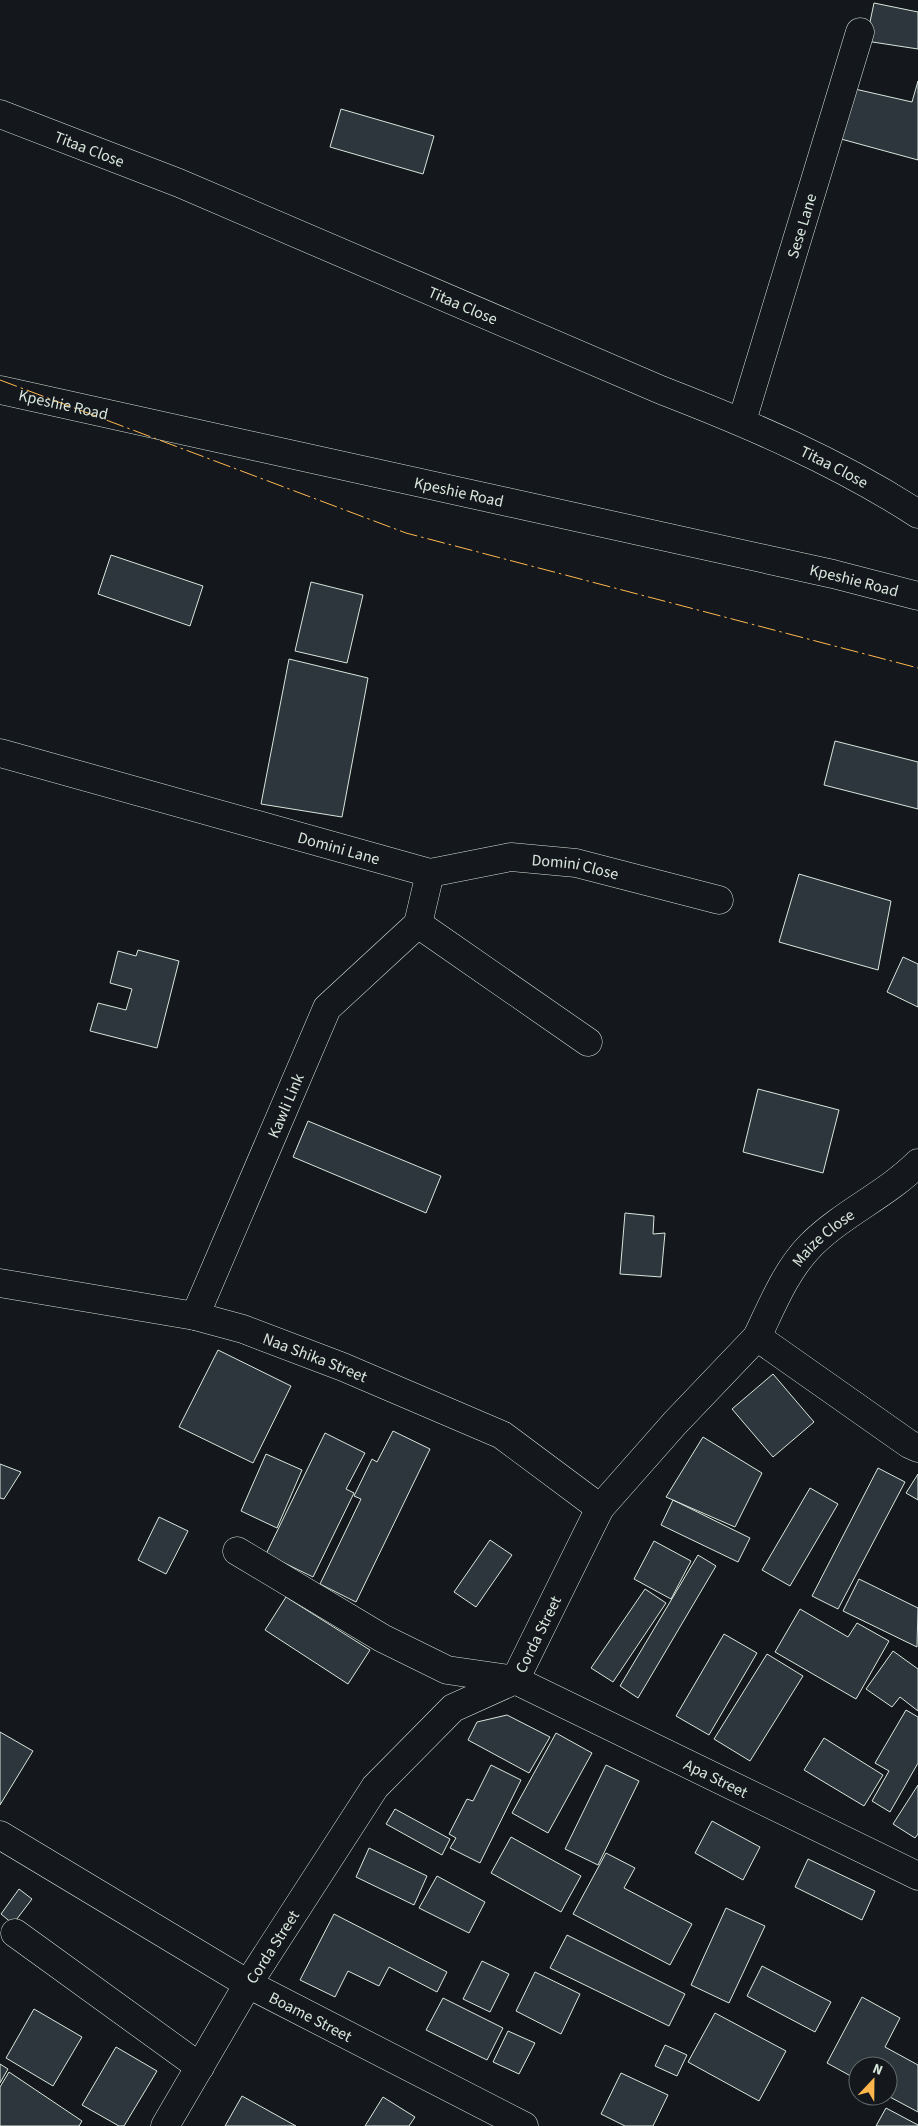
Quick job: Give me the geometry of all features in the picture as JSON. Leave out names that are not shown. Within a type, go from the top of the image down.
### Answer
[{"type":"street","name":"Sese Lane","points":[[742,421],[860,32]]},
{"type":"street","name":"Titaa Close","points":[[0,114],[179,183],[661,390],[742,421],[883,492],[918,514]]},
{"type":"street","name":"Kpeshie Road","points":[[0,390],[833,574],[918,596]]},
{"type":"street","name":"Domini Lane","points":[[0,752],[430,873]]},
{"type":"street","name":"Domini Close","points":[[430,873],[511,857],[576,863],[719,900]]},
{"type":"street","points":[[430,873],[418,924],[588,1042]]},
{"type":"street","name":"Kawli Link","points":[[195,1316],[328,1008],[418,924]]},
{"type":"street","name":"Maize Close","points":[[757,1337],[785,1279],[810,1245],[840,1220],[882,1194],[918,1163]]},
{"type":"street","name":"Naa Shika Street","points":[[0,1283],[195,1316],[244,1329],[334,1364],[502,1435],[600,1508]]},
{"type":"street","points":[[757,1337],[908,1444],[918,1448]]},
{"type":"street","name":"Corda Street","points":[[165,2126],[248,1984],[376,1787],[453,1708],[515,1680],[600,1508],[675,1423],[757,1337]]},
{"type":"street","name":"Apa Street","points":[[237,1551],[382,1638],[447,1670],[515,1680],[918,1876]]},
{"type":"street","name":"Boame Street","points":[[0,1835],[248,1984],[524,2126]]},
{"type":"street","points":[[15,1933],[200,2067]]},
{"type":"building","points":[[874,3],[918,12],[918,49],[866,41]]},
{"type":"building","points":[[918,81],[918,160],[830,136],[846,87],[912,102]]},
{"type":"building","points":[[341,109],[434,136],[423,174],[330,147]]},
{"type":"building","points":[[111,555],[203,586],[190,626],[98,594]]},
{"type":"building","points":[[311,582],[363,595],[347,663],[295,651]]},
{"type":"building","points":[[289,659],[368,678],[342,817],[261,804]]},
{"type":"building","points":[[835,741],[918,762],[918,809],[824,785]]},
{"type":"building","points":[[799,874],[891,901],[878,970],[779,942]]},
{"type":"building","points":[[138,950],[179,961],[157,1048],[90,1031],[98,1003],[126,1010],[132,989],[110,983],[118,951],[136,956]]},
{"type":"building","points":[[903,957],[918,964],[918,1007],[887,992]]},
{"type":"building","points":[[758,1089],[839,1110],[823,1173],[743,1152]]},
{"type":"building","points":[[308,1121],[441,1176],[426,1213],[293,1157]]},
{"type":"building","points":[[625,1213],[654,1216],[653,1234],[665,1233],[661,1277],[620,1274]]},
{"type":"building","points":[[218,1350],[291,1386],[253,1463],[179,1427]]},
{"type":"building","points":[[773,1374],[814,1422],[773,1457],[732,1409]]},
{"type":"building","points":[[393,1431],[430,1449],[356,1602],[320,1584],[361,1499],[354,1496],[372,1459],[377,1462]]},
{"type":"building","points":[[325,1433],[365,1453],[346,1489],[354,1493],[313,1577],[266,1554]]},
{"type":"building","points":[[703,1437],[762,1473],[735,1527],[666,1497]]},
{"type":"building","points":[[266,1454],[302,1470],[277,1528],[241,1511]]},
{"type":"building","points":[[0,1464],[21,1472],[4,1499],[0,1498]]},
{"type":"building","points":[[878,1468],[905,1482],[838,1609],[812,1596]]},
{"type":"building","points":[[918,1474],[918,1500],[906,1493]]},
{"type":"building","points":[[810,1488],[838,1504],[790,1586],[762,1570]]},
{"type":"building","points":[[673,1500],[750,1538],[738,1562],[661,1525]]},
{"type":"building","points":[[159,1517],[188,1531],[166,1574],[138,1560]]},
{"type":"building","points":[[490,1540],[512,1555],[476,1607],[454,1592]]},
{"type":"building","points":[[654,1541],[691,1561],[671,1599],[634,1579]]},
{"type":"building","points":[[698,1555],[716,1566],[638,1698],[620,1686]]},
{"type":"building","points":[[859,1579],[918,1608],[917,1647],[843,1611]]},
{"type":"building","points":[[645,1589],[666,1603],[613,1682],[591,1668]]},
{"type":"building","points":[[286,1597],[370,1650],[348,1684],[265,1630]]},
{"type":"building","points":[[800,1609],[848,1637],[857,1623],[889,1641],[856,1699],[775,1652]]},
{"type":"building","points":[[724,1634],[757,1653],[709,1735],[676,1716]]},
{"type":"building","points":[[893,1651],[918,1669],[918,1711],[900,1697],[892,1707],[866,1689]]},
{"type":"building","points":[[767,1654],[803,1676],[750,1761],[714,1739]]},
{"type":"building","points":[[906,1710],[918,1717],[918,1763],[890,1812],[872,1801],[889,1771],[875,1763]]},
{"type":"building","points":[[507,1715],[550,1737],[529,1773],[468,1740],[477,1722]]},
{"type":"building","points":[[0,1732],[33,1751],[0,1805]]},
{"type":"building","points":[[556,1733],[592,1753],[548,1833],[512,1813]]},
{"type":"building","points":[[824,1738],[883,1775],[864,1806],[804,1770]]},
{"type":"building","points":[[491,1765],[521,1780],[480,1863],[450,1848],[456,1838],[449,1834],[467,1799],[473,1801]]},
{"type":"building","points":[[606,1765],[639,1781],[598,1865],[565,1849]]},
{"type":"building","points":[[918,1785],[918,1834],[915,1838],[893,1824]]},
{"type":"building","points":[[395,1809],[450,1839],[442,1855],[386,1824]]},
{"type":"building","points":[[712,1821],[760,1847],[743,1880],[695,1853]]},
{"type":"building","points":[[511,1837],[581,1876],[561,1912],[491,1873]]},
{"type":"building","points":[[369,1848],[427,1876],[414,1905],[356,1877]]},
{"type":"building","points":[[606,1853],[635,1868],[624,1888],[692,1924],[670,1965],[573,1914]]},
{"type":"building","points":[[808,1859],[875,1891],[862,1920],[795,1887]]},
{"type":"building","points":[[437,1876],[485,1902],[469,1933],[419,1908]]},
{"type":"building","points":[[19,1889],[32,1899],[13,1924],[1,1914]]},
{"type":"building","points":[[726,1908],[765,1926],[729,2003],[691,1985]]},
{"type":"building","points":[[334,1914],[447,1972],[437,1992],[389,1967],[379,1986],[348,1971],[335,1997],[300,1980]]},
{"type":"building","points":[[567,1935],[685,1994],[669,2026],[550,1968]]},
{"type":"building","points":[[482,1961],[509,1974],[490,2012],[463,1999]]},
{"type":"building","points":[[762,1966],[831,2002],[815,2032],[747,1996]]},
{"type":"building","points":[[535,1972],[580,1994],[561,2034],[516,2011]]},
{"type":"building","points":[[862,1997],[900,2018],[885,2047],[918,2065],[918,2112],[898,2101],[898,2056],[848,2056],[848,2075],[827,2063]]},
{"type":"building","points":[[443,1998],[503,2028],[487,2060],[426,2030]]},
{"type":"building","points":[[34,2009],[82,2037],[53,2086],[6,2058]]},
{"type":"building","points":[[715,2013],[786,2051],[759,2101],[688,2062]]},
{"type":"building","points":[[508,2031],[535,2043],[519,2074],[493,2062]]},
{"type":"building","points":[[665,2045],[687,2055],[677,2076],[655,2066]]},
{"type":"building","points":[[116,2047],[157,2071],[124,2126],[119,2126],[82,2105]]},
{"type":"building","points":[[0,2064],[8,2069],[0,2083]]},
{"type":"building","points":[[9,2072],[82,2121],[79,2126],[0,2126],[0,2087]]},
{"type":"building","points":[[621,2073],[668,2095],[653,2126],[625,2126],[601,2114]]},
{"type":"building","points":[[242,2096],[296,2126],[225,2126]]},
{"type":"building","points":[[383,2097],[415,2117],[409,2126],[365,2126]]},
{"type":"building","points":[[886,2108],[918,2125],[918,2126],[876,2126]]},
{"type":"power","points":[[0,380],[406,533],[918,668]]}]
